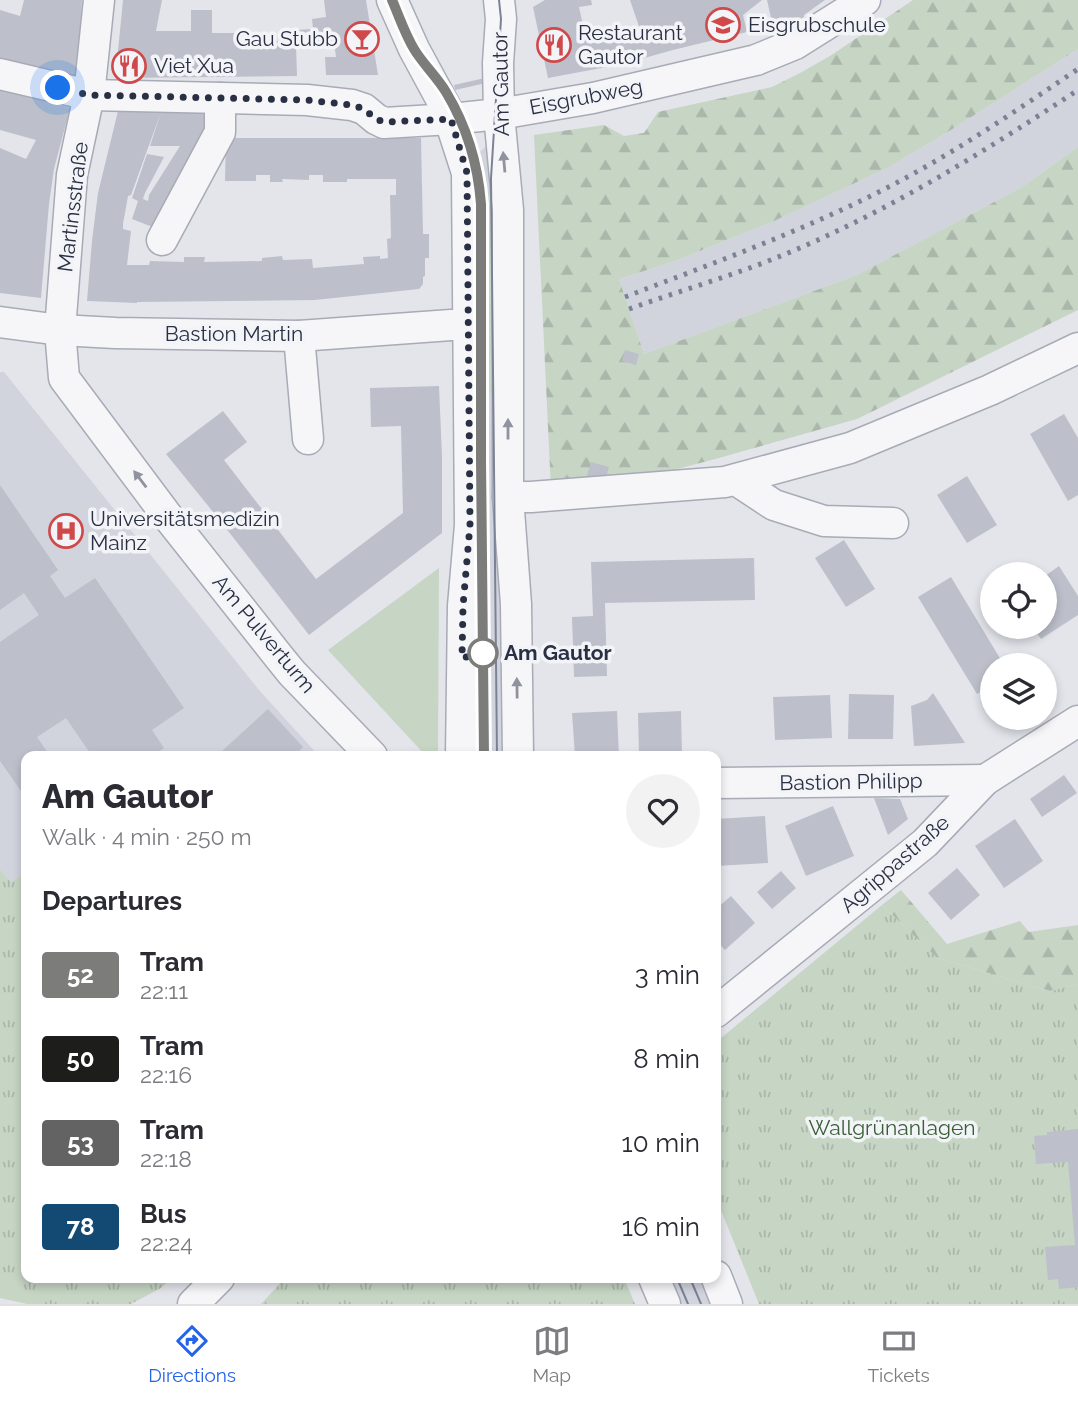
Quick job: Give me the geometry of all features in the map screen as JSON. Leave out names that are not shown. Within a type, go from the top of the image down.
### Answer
[{"type":"street","name":"Martinsstraße","points":[[60,330],[72,175],[89,95],[99,0]]},
{"type":"street","points":[[392,0],[451,119],[467,173],[470,525],[463,606],[461,751]]},
{"type":"street","name":"Am Gautor","points":[[499,0],[499,114],[508,210],[509,497],[516,604],[518,751]]},
{"type":"street","name":"Eisgrubweg","points":[[0,74],[89,95],[307,100],[352,105],[384,122],[451,119],[593,98],[756,60],[795,44],[865,0]]},
{"type":"street","points":[[162,240],[220,132],[220,98]]},
{"type":"street","name":"Bastion Martin","points":[[0,322],[60,330],[115,333],[299,336],[468,325]]},
{"type":"street","name":"Am Pulverturm","points":[[60,330],[64,378],[165,513],[292,673],[367,751]]},
{"type":"street","points":[[299,336],[308,439]]},
{"type":"street","points":[[509,497],[736,480],[850,448],[990,390],[1078,348]]},
{"type":"street","points":[[736,480],[774,505],[824,522],[893,523]]},
{"type":"street","name":"Agrippastraße","points":[[721,1008],[925,843],[985,780],[1078,721]]},
{"type":"street","name":"Bastion Philipp","points":[[721,783],[985,780]]},
{"type":"street","points":[[193,1304],[214,1283]]},
{"type":"street","points":[[656,1283],[665,1304]]},
{"type":"street","points":[[719,1283],[727,1304]]},
{"type":"shaded area","points":[[1078,49],[1078,147],[1022,187],[857,275],[644,354],[619,279],[675,261],[774,221],[887,168]]},
{"type":"shaded area","points":[[492,147],[511,751],[468,751],[476,156],[484,148]]},
{"type":"shaded area","name":"Universitätsmedizin Mainz","points":[[0,372],[4,372],[259,690],[314,751],[21,751],[21,875],[11,882],[0,869]]},
{"type":"shaded area","points":[[669,1283],[704,1283],[713,1304],[677,1304]]},
{"type":"green space","points":[[913,0],[1078,0],[1078,49],[887,168],[774,221],[675,261],[619,279],[644,354],[857,275],[1022,187],[1078,147],[1078,310],[857,419],[617,485],[551,489],[534,135],[604,125],[624,136],[644,133],[658,112],[772,87],[830,56]]},
{"type":"green space","points":[[499,190],[501,392],[478,394],[474,193]]},
{"type":"green space","points":[[439,568],[438,751],[421,751],[328,650]]},
{"type":"green space","points":[[0,869],[11,882],[21,875],[21,1283],[166,1283],[131,1304],[27,1304],[0,1298]]},
{"type":"green space","points":[[901,890],[947,944],[1020,921],[1029,932],[1078,925],[1078,984],[1050,991],[937,958],[882,905]]},
{"type":"green space","name":"Wallgrünanlagen","points":[[882,905],[937,958],[1050,991],[1078,984],[1078,1304],[759,1304],[721,1210],[721,1038]]},
{"type":"green space","points":[[280,1283],[626,1283],[635,1304],[261,1304]]},
{"type":"building","points":[[24,0],[82,0],[77,76],[72,78],[0,58],[0,10],[20,16]]},
{"type":"building","points":[[123,0],[162,0],[156,31],[191,31],[191,10],[212,10],[212,33],[272,33],[272,41],[295,40],[294,30],[313,29],[312,19],[326,17],[324,0],[366,0],[378,75],[326,75],[325,57],[336,57],[334,42],[296,45],[297,76],[121,78],[116,71]]},
{"type":"building","points":[[545,0],[591,0],[592,5],[579,7],[586,39],[622,32],[628,36],[641,32],[630,0],[762,0],[743,15],[747,32],[623,64],[548,78],[533,7]]},
{"type":"building","points":[[767,0],[825,0],[791,25],[773,27]]},
{"type":"building","points":[[485,78],[486,83],[455,90],[454,85]]},
{"type":"building","points":[[0,89],[70,108],[54,169],[41,298],[0,293],[0,148],[26,159],[36,140],[0,130]]},
{"type":"building","points":[[205,110],[206,145],[155,228],[132,219],[138,201],[132,198],[147,154],[164,157],[145,193],[143,199],[148,201],[149,195],[180,146],[150,146],[161,112],[131,195],[128,196],[123,224],[123,229],[131,231],[127,265],[149,265],[150,261],[184,262],[184,257],[205,257],[204,262],[262,261],[262,258],[282,256],[283,260],[312,259],[313,268],[364,264],[363,257],[388,258],[387,239],[391,238],[390,195],[396,195],[396,179],[323,182],[323,175],[309,175],[309,180],[282,179],[283,182],[270,182],[270,175],[256,175],[256,181],[225,181],[226,138],[421,138],[423,234],[429,234],[429,258],[425,258],[425,276],[419,289],[315,300],[137,303],[87,301],[98,193],[118,111]]},
{"type":"building","points":[[625,350],[639,354],[636,365],[622,361]]},
{"type":"building","points":[[439,386],[442,533],[309,635],[166,454],[223,411],[247,442],[224,460],[316,579],[403,513],[401,426],[371,427],[370,388]]},
{"type":"building","points":[[1064,414],[1078,438],[1078,495],[1068,501],[1030,434]]},
{"type":"building","points":[[591,462],[609,467],[604,484],[586,479]]},
{"type":"building","points":[[967,476],[997,525],[967,543],[937,495]]},
{"type":"building","points":[[0,485],[58,570],[50,576],[65,598],[95,578],[184,708],[152,730],[164,748],[160,751],[89,751],[66,718],[37,737],[47,751],[21,751],[21,791],[0,761],[0,642],[39,615],[24,593],[0,610]]},
{"type":"building","points":[[844,540],[875,589],[846,607],[815,558]]},
{"type":"building","points":[[754,558],[755,600],[605,603],[607,676],[574,677],[572,617],[593,616],[591,562]]},
{"type":"building","points":[[1059,566],[1078,596],[1078,615],[1057,629]]},
{"type":"building","points":[[951,577],[980,625],[980,639],[988,639],[997,653],[980,653],[980,692],[977,694],[918,597]]},
{"type":"building","points":[[933,693],[965,743],[914,746],[911,706],[927,700]]},
{"type":"building","points":[[849,694],[894,695],[893,739],[848,739]]},
{"type":"building","points":[[830,695],[832,738],[775,740],[773,697]]},
{"type":"building","points":[[268,709],[303,747],[299,751],[222,751]]},
{"type":"building","points":[[617,711],[619,751],[575,751],[572,713]]},
{"type":"building","points":[[681,711],[682,751],[639,751],[638,713]]},
{"type":"building","points":[[1064,775],[1077,793],[1042,817],[1030,799]]},
{"type":"building","points":[[874,798],[900,799],[908,819],[888,835]]},
{"type":"building","points":[[833,806],[854,856],[806,876],[785,826]]},
{"type":"building","points":[[765,816],[768,863],[721,866],[721,819]]},
{"type":"building","points":[[1015,819],[1043,861],[1004,888],[975,846]]},
{"type":"building","points":[[957,868],[980,895],[951,920],[928,893]]},
{"type":"building","points":[[781,871],[796,888],[772,909],[757,892]]},
{"type":"building","points":[[731,896],[755,923],[725,950],[721,946],[721,905]]},
{"type":"building","points":[[1078,1129],[1078,1287],[1059,1289],[1058,1279],[1048,1280],[1045,1247],[1075,1245],[1068,1162],[1036,1164],[1034,1136]]},
{"type":"tram line","points":[[392,0],[414,49],[442,86],[460,119],[474,160],[481,204],[484,751]]},
{"type":"tram line","name":"52","points":[[392,0],[414,49],[446,93],[456,112],[469,142],[479,178],[484,751]]},
{"type":"tram line","points":[[497,751],[491,178],[501,19],[499,0]]},
{"type":"tram line","points":[[679,1283],[688,1304]]},
{"type":"tram line","points":[[692,1283],[701,1304]]},
{"type":"railway","points":[[625,297],[770,241],[877,193],[954,150],[1078,69]]},
{"type":"railway","points":[[629,309],[755,266],[840,230],[961,164],[1078,90]]},
{"type":"place","name":"Eisgrubschule","points":[[723,25]]},
{"type":"place","name":"Gau Stubb","points":[[362,39]]},
{"type":"place","name":"Restaurant Gautor","points":[[554,45]]},
{"type":"place","name":"Viet Xua","points":[[129,66]]},
{"type":"place","name":"Universitätsmedizin Mainz","points":[[66,531]]},
{"type":"place","name":"Am Gautor","points":[[483,653]]},
{"type":"route","points":[[58,88],[89,95],[307,100],[352,105],[364,109],[376,119],[396,123],[451,119],[467,173],[470,525],[463,606],[462,658],[483,653]]}]
